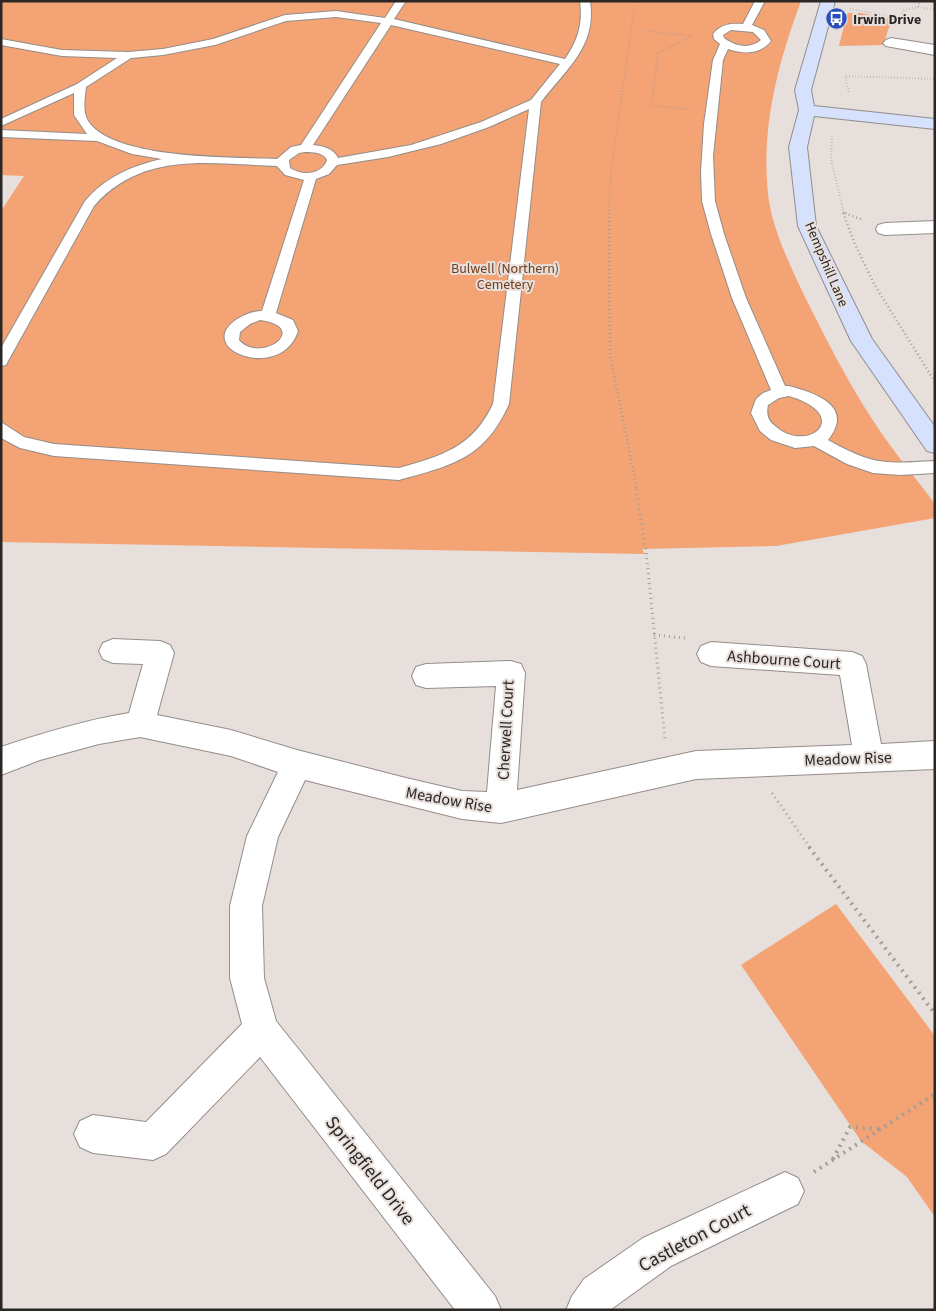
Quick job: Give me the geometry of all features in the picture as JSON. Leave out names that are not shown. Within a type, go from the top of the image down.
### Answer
[{"type":"street","name":"Hempshill Lane","points":[[827,3],[804,90],[807,110],[798,146],[808,226],[862,341],[935,445]]},
{"type":"street","points":[[891,43],[935,50]]},
{"type":"street","points":[[807,110],[935,124]]},
{"type":"street","points":[[886,229],[935,227]]},
{"type":"street","points":[[113,651],[160,652],[140,724]]},
{"type":"street","name":"Ashbourne Court","points":[[711,654],[852,664],[869,758]]},
{"type":"street","name":"Cherwell Court","points":[[426,676],[510,673],[501,808]]},
{"type":"street","name":"Meadow Rise","points":[[1,761],[40,747],[99,731],[140,724],[231,743],[297,764],[462,805],[501,808],[696,765],[935,756]]},
{"type":"street","name":"Springfield Drive","points":[[297,764],[263,836],[246,906],[247,978],[261,1030],[481,1310]]},
{"type":"street","points":[[93,1134],[153,1141],[261,1030]]},
{"type":"street","name":"Castleton Court","points":[[586,1310],[598,1293],[657,1252],[785,1191]]},
{"type":"lane","points":[[305,148],[401,1]]},
{"type":"lane","points":[[333,162],[330,154],[324,150],[305,148],[288,154],[282,159],[285,170],[291,174],[311,176],[328,170],[333,162],[396,153],[446,140],[535,102],[568,63],[581,39],[587,22],[585,1]]},
{"type":"lane","points":[[746,27],[760,1]]},
{"type":"lane","points":[[285,18],[304,5]]},
{"type":"lane","points":[[1,42],[62,52],[128,55],[163,52],[215,42],[285,18],[336,14],[388,21],[568,63]]},
{"type":"lane","points":[[722,42],[745,49],[763,45],[766,41],[765,36],[760,31],[746,27],[730,27],[718,34],[722,42],[718,60],[706,164],[707,191],[727,266],[767,368],[780,392]]},
{"type":"lane","points":[[1,123],[81,86],[128,55]]},
{"type":"lane","points":[[81,86],[78,112],[85,126],[98,138]]},
{"type":"lane","points":[[1,428],[8,435],[22,443],[54,450],[399,474],[431,465],[462,453],[483,438],[495,422],[501,404],[535,102]]},
{"type":"lane","points":[[1,133],[98,138],[136,151],[181,159],[282,163]]},
{"type":"lane","points":[[1,360],[89,204],[100,190],[115,178],[129,172],[181,159]]},
{"type":"lane","points":[[268,315],[311,176]]},
{"type":"lane","points":[[780,392],[805,394],[819,402],[828,412],[832,423],[827,433],[816,440],[801,442],[784,440],[770,432],[761,421],[758,410],[763,400],[780,392]]},
{"type":"lane","points":[[816,440],[848,458],[867,466],[892,469],[935,467]]},
{"type":"path","points":[[635,1],[611,172],[608,239],[610,354],[631,454],[646,550],[666,771]]},
{"type":"path","points":[[918,7],[920,1]]},
{"type":"path","points":[[827,3],[899,18]]},
{"type":"path","points":[[891,43],[899,18],[904,10],[918,7],[935,10]]},
{"type":"path","points":[[648,32],[692,36],[722,42]]},
{"type":"path","points":[[692,36],[658,54],[652,105],[695,110]]},
{"type":"path","points":[[935,79],[845,76],[847,114],[831,139],[831,159],[843,212],[874,284],[935,382]]},
{"type":"path","points":[[751,762],[798,833],[935,1014]]},
{"type":"path","points":[[785,1191],[935,1094]]},
{"type":"path","points":[[833,1160],[850,1127],[880,1129]]},
{"type":"green space","name":"Bulwell (Northern) Cemetery","points":[[1,1],[801,1],[785,48],[773,95],[769,120],[766,168],[773,218],[781,244],[792,269],[837,359],[881,432],[935,504],[935,518],[776,546],[642,549],[645,554],[1,542],[1,211],[24,176],[1,175]]},
{"type":"green space","points":[[860,13],[892,19],[883,45],[839,46],[847,14]]},
{"type":"green space","points":[[836,904],[935,1036],[935,1217],[907,1177],[861,1141],[741,965]]},
{"type":"place","name":"Irwin Drive","points":[[837,19]]}]
